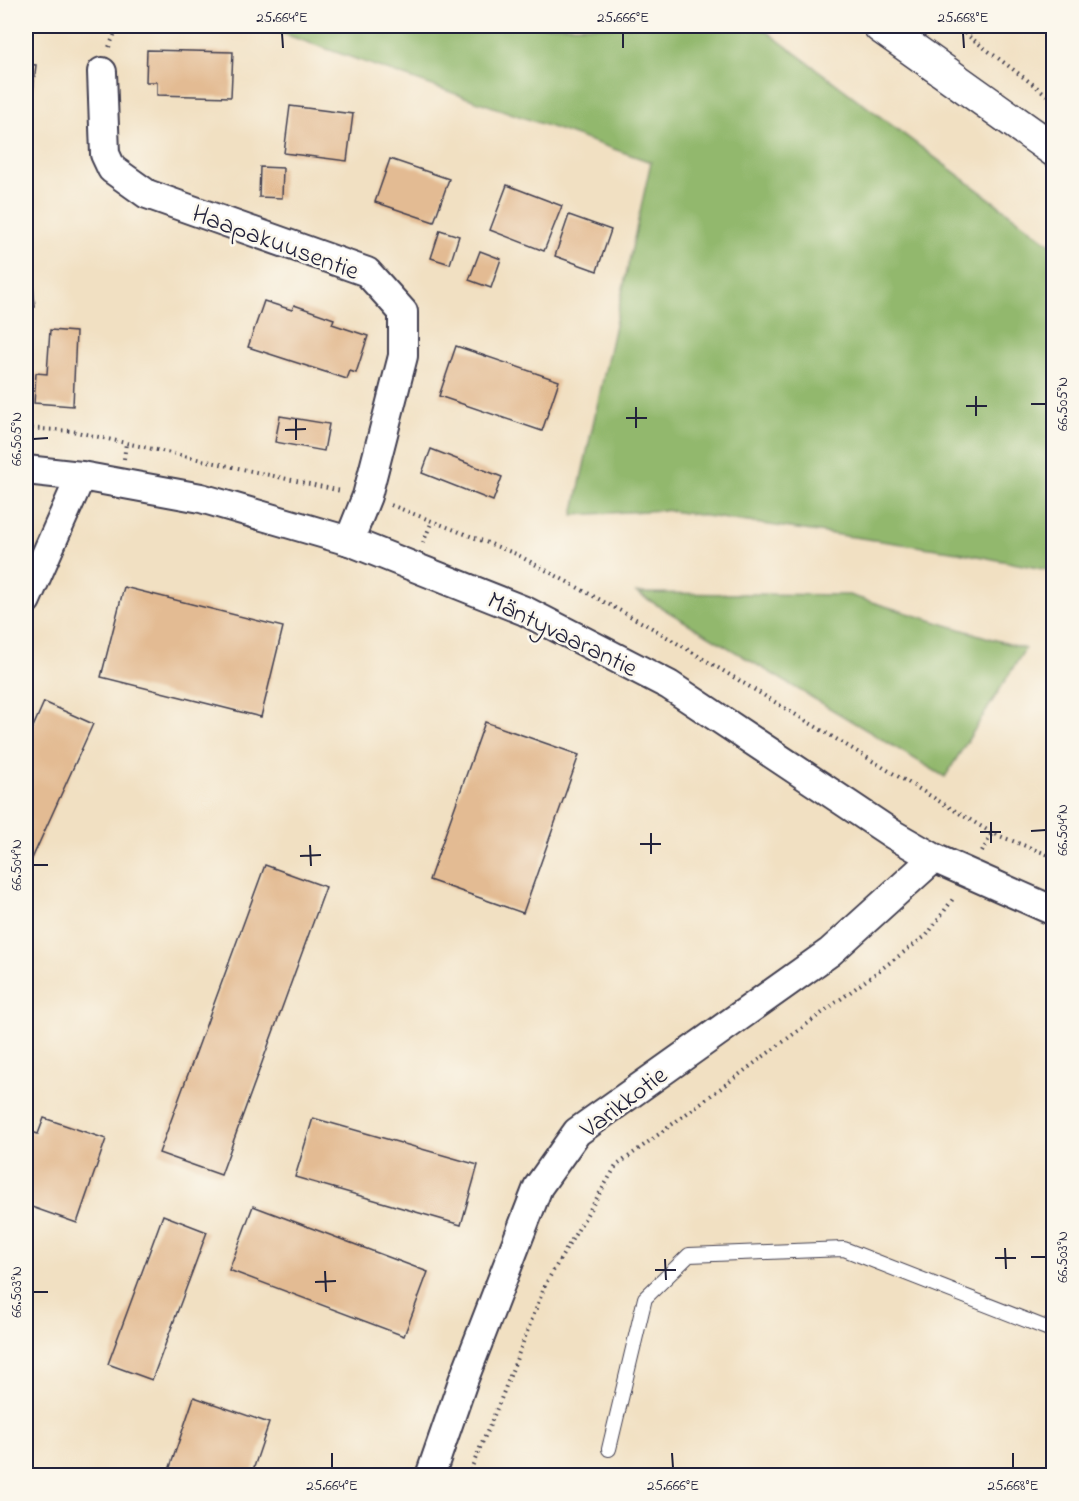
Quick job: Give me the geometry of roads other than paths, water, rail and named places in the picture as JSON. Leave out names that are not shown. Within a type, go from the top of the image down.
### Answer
[{"type":"street","points":[[882,26],[1053,150]]},
{"type":"street","name":"Haapakuusentie","points":[[102,72],[105,154],[112,169],[147,194],[367,272],[403,312],[403,356],[367,496],[349,540]]},
{"type":"street","name":"Mäntyvaarantie","points":[[26,470],[81,476],[201,498],[349,540],[525,611],[669,686],[894,835],[934,858],[1053,911]]},
{"type":"street","points":[[26,600],[81,476]]},
{"type":"street","name":"Varikkotie","points":[[430,1476],[463,1381],[538,1187],[577,1132],[830,952],[934,858]]},
{"type":"lane","points":[[609,1449],[645,1298],[688,1255],[844,1249],[1053,1331]]}]
